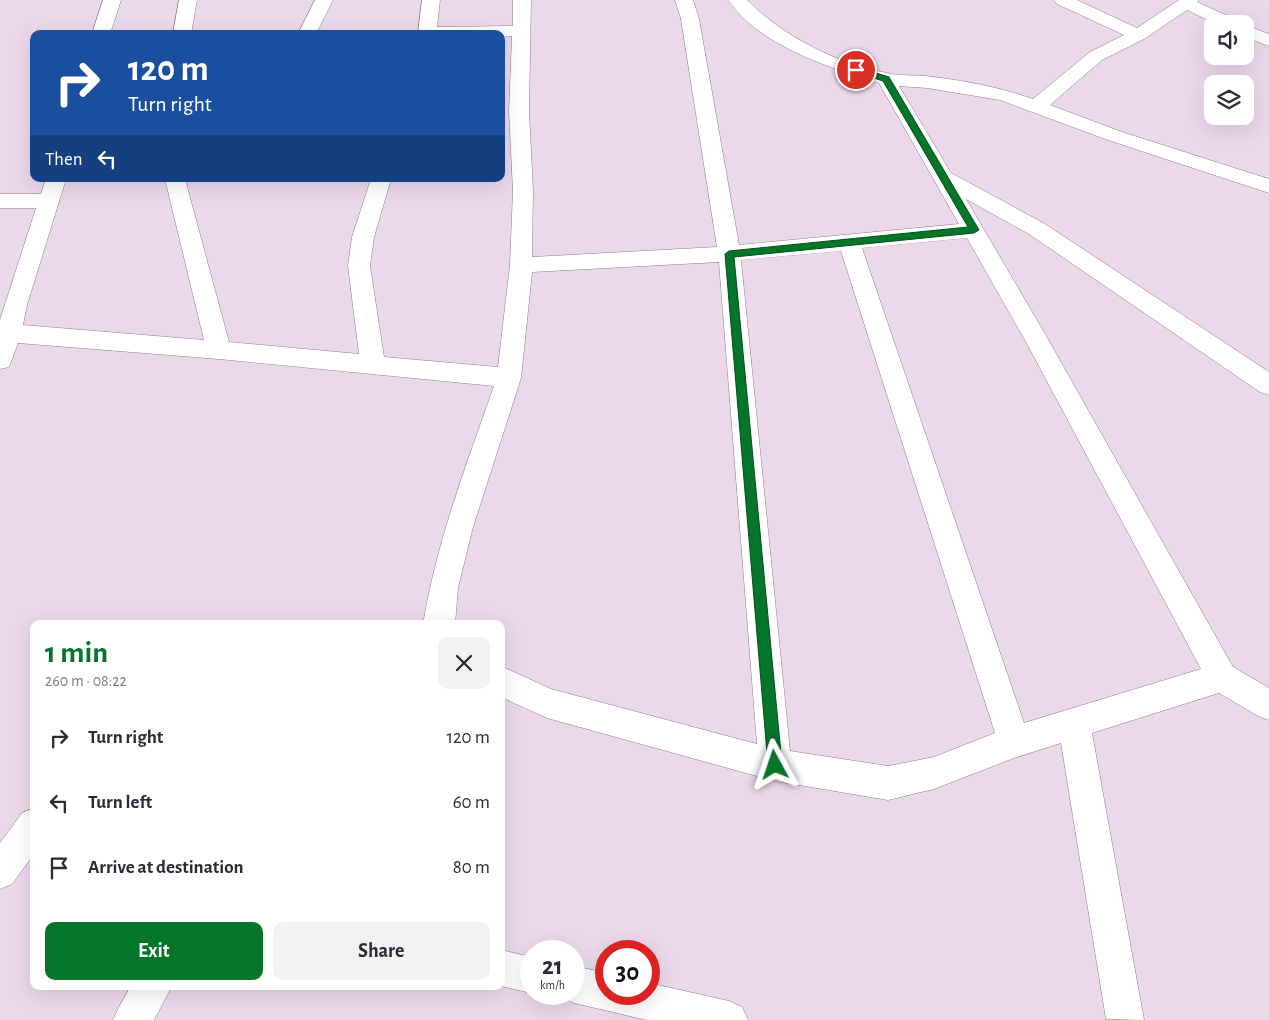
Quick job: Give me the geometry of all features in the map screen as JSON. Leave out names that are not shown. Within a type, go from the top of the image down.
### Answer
[{"type":"street","points":[[102,30],[112,0]]},
{"type":"street","points":[[183,30],[188,0]]},
{"type":"street","points":[[309,30],[324,0]]},
{"type":"street","points":[[427,30],[431,0]]},
{"type":"street","points":[[439,620],[443,587],[460,527],[509,378],[521,265],[523,191],[519,112],[522,0]]},
{"type":"street","points":[[684,0],[690,19],[729,254],[775,765]]},
{"type":"street","points":[[737,0],[757,20],[779,35],[826,60],[886,79],[927,82],[1004,96],[1037,106],[1115,136],[1269,186]]},
{"type":"street","points":[[1063,0],[1138,35]]},
{"type":"street","points":[[1037,106],[1096,56],[1138,35],[1188,2],[1213,15]]},
{"type":"street","points":[[505,31],[520,31]]},
{"type":"street","points":[[1254,34],[1266,39],[1269,62]]},
{"type":"street","points":[[886,79],[1042,349],[1222,678],[1269,705]]},
{"type":"street","points":[[944,178],[1037,229],[1269,385]]},
{"type":"street","points":[[0,360],[9,333],[7,305],[55,182]]},
{"type":"street","points":[[176,182],[219,350]]},
{"type":"street","points":[[373,365],[359,266],[364,237],[380,182]]},
{"type":"street","points":[[0,201],[48,201]]},
{"type":"street","points":[[521,265],[729,254],[974,230]]},
{"type":"street","points":[[849,242],[1014,742]]},
{"type":"street","points":[[9,333],[219,350],[509,378]]},
{"type":"street","points":[[505,683],[548,703],[775,765],[888,783],[934,773],[1014,742],[1222,678]]},
{"type":"street","points":[[1074,724],[1124,1020],[1143,1020]]},
{"type":"street","points":[[0,872],[30,831]]},
{"type":"street","points":[[505,969],[520,972]]},
{"type":"street","points":[[132,1020],[151,990]]},
{"type":"street","points":[[660,1004],[729,1020]]},
{"type":"route","points":[[775,765],[729,254],[974,230],[886,79],[856,70]]}]
